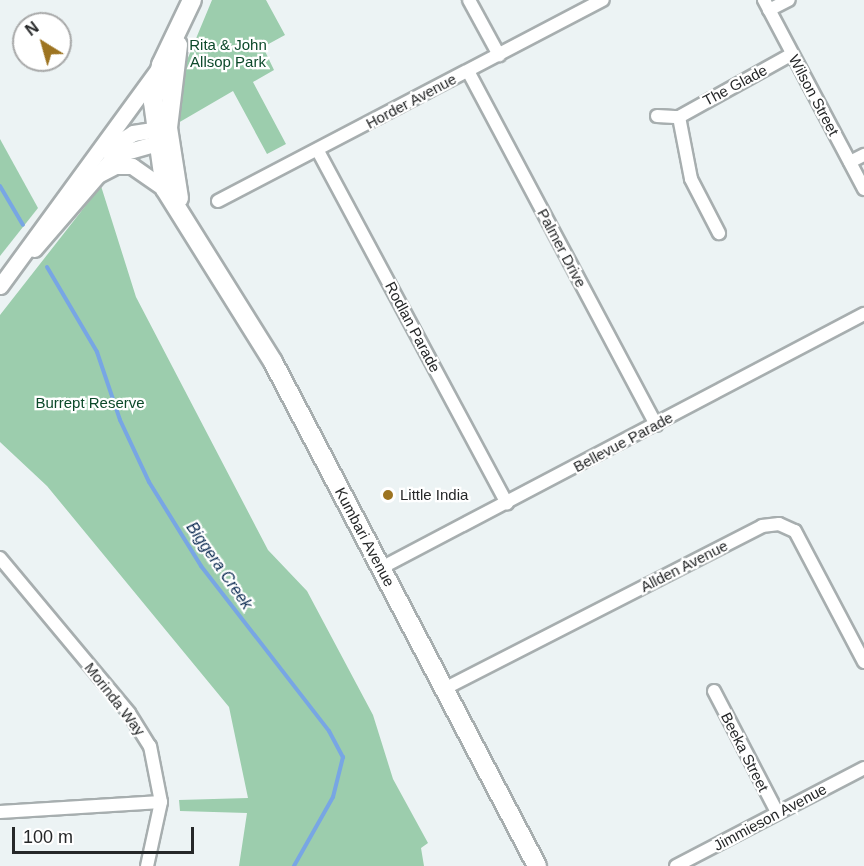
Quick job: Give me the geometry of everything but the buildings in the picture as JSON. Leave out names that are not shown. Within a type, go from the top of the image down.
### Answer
[{"type":"main road","points":[[161,135],[153,102],[161,65],[192,0]]},
{"type":"main road","points":[[161,135],[183,23]]},
{"type":"main road","name":"Kumbari Avenue","points":[[161,135],[165,189],[183,214],[273,362],[537,866]]},
{"type":"main road","name":"Kumbari Avenue","points":[[161,135],[183,214]]},
{"type":"street","points":[[469,0],[499,55]]},
{"type":"street","name":"Horder Avenue","points":[[218,201],[318,151],[603,0]]},
{"type":"street","points":[[767,5],[789,0]]},
{"type":"street","name":"Wilson Street","points":[[767,5],[864,189]]},
{"type":"street","name":"The Glade","points":[[679,117],[792,54]]},
{"type":"street","points":[[0,287],[85,179],[161,65]]},
{"type":"street","name":"Palmer Drive","points":[[468,71],[656,425]]},
{"type":"street","points":[[657,116],[679,117],[691,179],[719,233]]},
{"type":"street","points":[[85,179],[115,155],[161,135]]},
{"type":"street","name":"Rodlan Parade","points":[[318,151],[507,503]]},
{"type":"street","points":[[850,162],[864,155]]},
{"type":"street","points":[[85,179],[115,166],[132,166],[165,189]]},
{"type":"street","name":"Bellevue Parade","points":[[381,568],[864,314]]},
{"type":"street","name":"Allden Avenue","points":[[444,689],[762,526],[779,524],[795,531],[864,662]]},
{"type":"street","name":"Morinda Way","points":[[0,558],[129,713],[150,746],[161,802],[147,866]]},
{"type":"street","name":"Beeka Street","points":[[714,691],[777,812]]},
{"type":"street","name":"Jimmieson Avenue","points":[[676,866],[864,768]]},
{"type":"street","points":[[0,812],[161,802]]},
{"type":"green space","name":"Rita & John Allsop Park","points":[[212,0],[266,0],[285,35],[263,47],[274,70],[253,82],[286,144],[267,154],[233,91],[178,123],[185,65]]},
{"type":"green space","points":[[0,139],[38,208],[0,256]]},
{"type":"green space","name":"Burrept Reserve","points":[[101,186],[136,297],[268,550],[307,591],[373,715],[393,779],[428,843],[421,848],[424,866],[239,866],[247,813],[180,811],[179,800],[248,798],[229,707],[47,486],[0,442],[0,315]]},
{"type":"waterway","name":"Biggera Creek","points":[[0,186],[23,225]]},
{"type":"waterway","name":"Biggera Creek","points":[[47,267],[97,352],[120,420],[149,482],[201,566],[329,731],[343,757],[333,797],[294,866]]},
{"type":"place","name":"Little India","points":[[388,495]]}]
